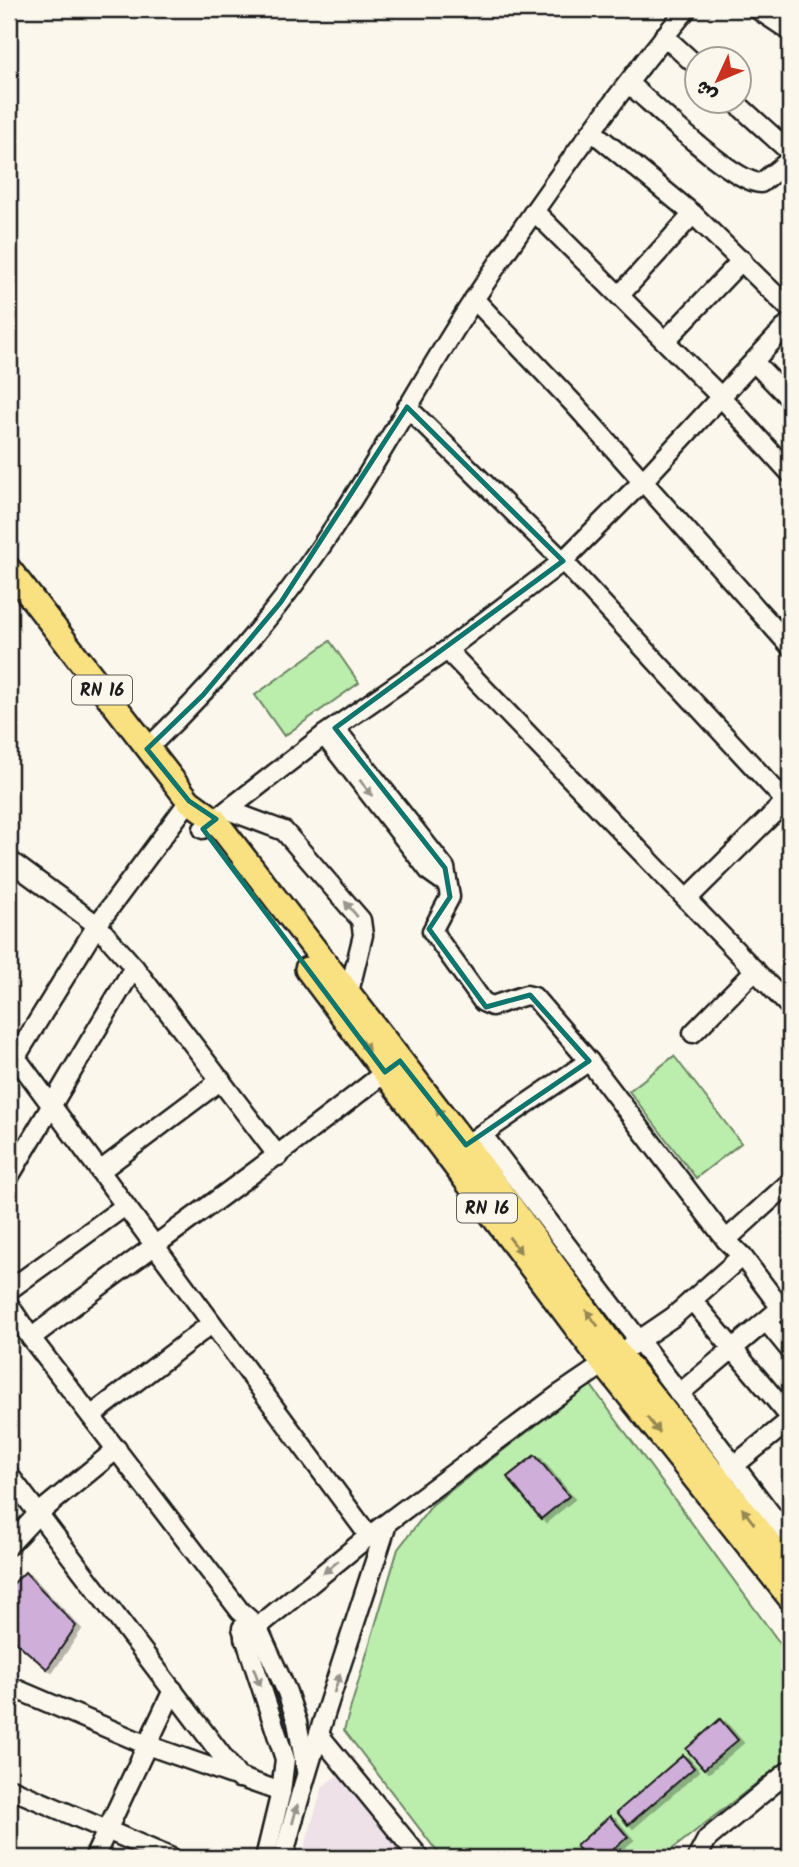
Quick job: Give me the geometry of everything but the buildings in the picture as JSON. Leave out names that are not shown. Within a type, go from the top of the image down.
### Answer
[{"type":"main road","name":"RN 16","points":[[9,569],[147,749],[207,814],[348,996],[393,1067]]},
{"type":"main road","name":"RN 16","points":[[207,814],[393,1067],[465,1146],[552,1279],[726,1472],[785,1567],[790,1598]]},
{"type":"main road","name":"RN 16","points":[[620,1353],[785,1567]]},
{"type":"street","points":[[147,749],[203,695],[281,602],[336,523],[474,299],[534,211],[687,9]]},
{"type":"street","points":[[757,9],[790,31]]},
{"type":"street","points":[[664,36],[684,54]]},
{"type":"street","points":[[629,84],[714,157],[747,180],[761,183],[790,160]]},
{"type":"street","points":[[750,116],[790,152]]},
{"type":"street","points":[[593,132],[693,214],[790,309]]},
{"type":"street","points":[[534,211],[666,340],[790,473]]},
{"type":"street","points":[[620,295],[693,214]]},
{"type":"street","points":[[666,340],[742,260]]},
{"type":"street","points":[[474,299],[643,481],[790,646]]},
{"type":"street","points":[[369,1536],[50,1104],[12,1062],[97,925],[207,814],[447,650],[563,561],[643,481],[790,322]]},
{"type":"street","points":[[754,362],[790,399]]},
{"type":"street","points":[[407,407],[563,561],[789,801],[687,899]]},
{"type":"street","points":[[447,650],[790,1007]]},
{"type":"street","points":[[330,731],[430,872],[447,884],[450,897],[432,931],[483,1002],[492,1006],[526,995],[534,997],[589,1061],[726,1240],[743,1256],[780,1304],[780,1308],[767,1322],[679,1394]]},
{"type":"street","points":[[207,814],[284,831],[360,920],[363,935],[348,996]]},
{"type":"street","points":[[9,860],[97,925],[134,967],[278,1156]]},
{"type":"street","points":[[9,1177],[50,1104],[134,967]]},
{"type":"street","points":[[693,1033],[755,970]]},
{"type":"street","points":[[589,1061],[465,1146],[620,1353],[679,1394],[726,1472],[790,1539]]},
{"type":"street","points":[[31,1338],[153,1244],[278,1156],[393,1067]]},
{"type":"street","points":[[100,1171],[221,1080]]},
{"type":"street","points":[[726,1240],[790,1182]]},
{"type":"street","points":[[9,1290],[125,1206]]},
{"type":"street","points":[[250,1632],[369,1536],[386,1527],[692,1300],[743,1256]]},
{"type":"street","points":[[692,1300],[736,1348],[790,1419],[726,1472]]},
{"type":"street","points":[[9,1305],[31,1338],[240,1611],[298,1722],[306,1770]]},
{"type":"street","points":[[767,1322],[790,1350]]},
{"type":"street","points":[[91,1416],[211,1324]]},
{"type":"street","points":[[9,1545],[38,1514],[117,1449]]},
{"type":"street","points":[[9,1475],[239,1778]]},
{"type":"street","points":[[283,1858],[306,1770],[320,1736],[386,1527]]},
{"type":"street","points":[[250,1632],[285,1759],[281,1792],[265,1858]]},
{"type":"street","points":[[9,1686],[147,1745],[281,1792]]},
{"type":"street","points":[[94,1858],[173,1690]]},
{"type":"street","points":[[320,1736],[420,1858]]},
{"type":"street","points":[[697,1858],[707,1839],[790,1770]]},
{"type":"street","points":[[9,1788],[172,1858]]},
{"type":"highlighted area","points":[[407,407],[563,561],[335,728],[445,868],[450,897],[429,929],[486,1007],[530,995],[589,1061],[466,1145],[400,1061],[385,1072],[203,829],[216,819],[189,801],[147,749],[203,695],[281,602]]},
{"type":"shaded area","points":[[341,1772],[416,1858],[301,1858],[323,1786]]},
{"type":"green space","points":[[330,641],[359,683],[284,736],[255,695]]},
{"type":"green space","points":[[674,1056],[741,1143],[696,1178],[629,1091]]},
{"type":"green space","points":[[590,1384],[790,1657],[790,1757],[661,1858],[442,1858],[344,1730],[398,1549],[433,1504]]}]
